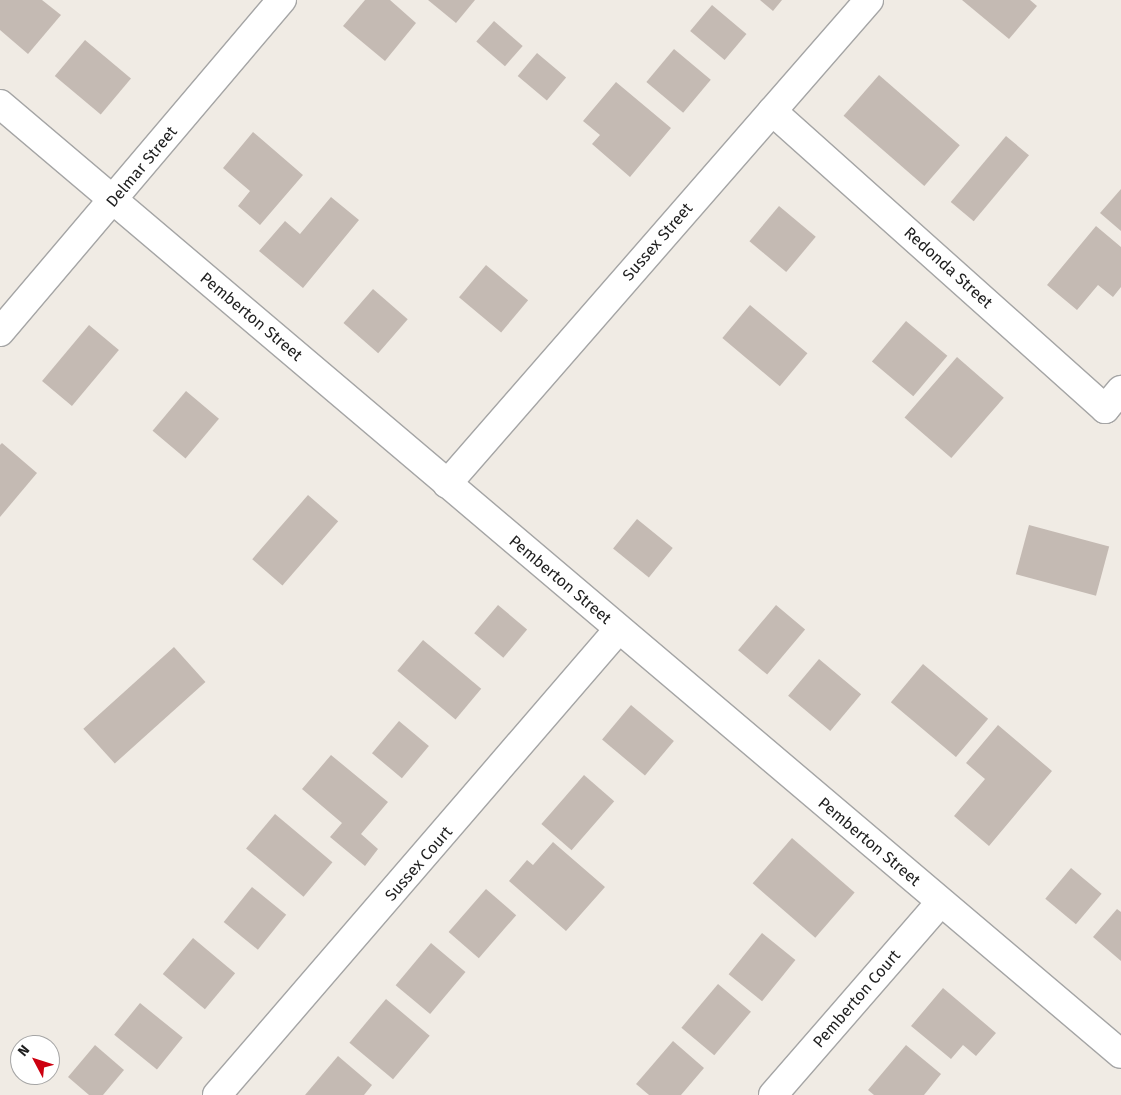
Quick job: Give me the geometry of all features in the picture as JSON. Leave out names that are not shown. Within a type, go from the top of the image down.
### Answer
[{"type":"street","name":"Delmar Street","points":[[0,332],[114,201],[282,0]]},
{"type":"street","name":"Sussex Street","points":[[447,484],[869,0]]},
{"type":"street","name":"Pemberton Street","points":[[0,104],[618,630],[1121,1054]]},
{"type":"street","name":"Redonda Street","points":[[772,111],[1105,410],[1121,390]]},
{"type":"street","name":"Sussex Court","points":[[217,1095],[618,630]]},
{"type":"street","name":"Pemberton Court","points":[[773,1095],[940,902]]},
{"type":"building","points":[[0,0],[42,0],[61,15],[28,54],[0,30]]},
{"type":"building","points":[[365,0],[390,0],[416,23],[385,61],[343,26]]},
{"type":"building","points":[[428,0],[475,0],[456,23]]},
{"type":"building","points":[[760,0],[782,0],[773,11]]},
{"type":"building","points":[[962,0],[1030,0],[1037,6],[1009,39]]},
{"type":"building","points":[[712,5],[746,34],[725,60],[690,31]]},
{"type":"building","points":[[494,21],[523,46],[505,66],[476,41]]},
{"type":"building","points":[[85,40],[131,79],[101,115],[55,76]]},
{"type":"building","points":[[674,49],[711,80],[683,113],[646,82]]},
{"type":"building","points":[[537,53],[566,77],[547,100],[518,76]]},
{"type":"building","points":[[879,75],[960,145],[924,186],[844,116]]},
{"type":"building","points":[[616,82],[671,128],[630,177],[592,144],[600,135],[583,121]]},
{"type":"building","points":[[253,132],[303,175],[260,225],[238,206],[250,191],[223,168]]},
{"type":"building","points":[[1006,136],[1029,155],[974,221],[951,202]]},
{"type":"building","points":[[1121,189],[1121,231],[1100,213]]},
{"type":"building","points":[[331,197],[359,220],[303,288],[259,251],[285,221],[300,234]]},
{"type":"building","points":[[779,206],[816,237],[786,272],[749,241]]},
{"type":"building","points":[[1096,226],[1121,247],[1121,287],[1113,297],[1098,285],[1077,310],[1047,285]]},
{"type":"building","points":[[486,265],[528,300],[501,333],[459,297]]},
{"type":"building","points":[[373,289],[408,319],[378,353],[343,323]]},
{"type":"building","points":[[750,305],[807,353],[780,386],[722,338]]},
{"type":"building","points":[[906,321],[947,356],[913,396],[872,362]]},
{"type":"building","points":[[89,325],[119,350],[72,406],[42,381]]},
{"type":"building","points":[[957,357],[1004,398],[951,458],[905,417]]},
{"type":"building","points":[[186,391],[219,419],[186,458],[153,431]]},
{"type":"building","points":[[2,443],[37,473],[0,517],[0,445]]},
{"type":"building","points":[[308,495],[338,521],[282,585],[252,559]]},
{"type":"building","points":[[637,519],[673,548],[649,577],[613,549]]},
{"type":"building","points":[[1029,525],[1109,546],[1096,596],[1016,574]]},
{"type":"building","points":[[498,605],[527,629],[503,658],[474,633]]},
{"type":"building","points":[[776,605],[805,629],[767,675],[738,650]]},
{"type":"building","points":[[423,640],[481,689],[456,719],[397,671]]},
{"type":"building","points":[[174,647],[205,682],[115,764],[83,729]]},
{"type":"building","points":[[819,659],[861,694],[830,731],[788,696]]},
{"type":"building","points":[[923,664],[988,719],[956,757],[891,702]]},
{"type":"building","points":[[631,705],[674,741],[645,775],[602,739]]},
{"type":"building","points":[[399,721],[429,746],[402,778],[372,753]]},
{"type":"building","points":[[998,725],[1052,771],[989,846],[954,816],[985,779],[966,763]]},
{"type":"building","points":[[331,755],[388,802],[361,834],[378,849],[365,866],[330,837],[342,823],[302,789]]},
{"type":"building","points":[[584,775],[614,801],[572,850],[541,824]]},
{"type":"building","points":[[275,814],[332,862],[304,897],[246,848]]},
{"type":"building","points":[[792,838],[855,892],[815,938],[753,883]]},
{"type":"building","points":[[553,842],[605,887],[566,931],[509,881],[527,860],[533,865]]},
{"type":"building","points":[[1071,868],[1102,894],[1076,924],[1045,899]]},
{"type":"building","points":[[252,887],[286,915],[258,950],[224,922]]},
{"type":"building","points":[[486,889],[516,915],[479,958],[449,932]]},
{"type":"building","points":[[1117,909],[1121,912],[1121,961],[1093,937]]},
{"type":"building","points":[[762,933],[795,960],[762,1001],[729,974]]},
{"type":"building","points":[[193,938],[235,973],[205,1009],[163,974]]},
{"type":"building","points":[[431,943],[465,972],[430,1014],[396,985]]},
{"type":"building","points":[[718,984],[751,1012],[714,1055],[681,1028]]},
{"type":"building","points":[[943,988],[996,1033],[976,1056],[963,1045],[951,1059],[911,1026]]},
{"type":"building","points":[[386,999],[430,1036],[393,1079],[349,1043]]},
{"type":"building","points":[[140,1003],[183,1038],[157,1069],[114,1035]]},
{"type":"building","points":[[673,1041],[704,1068],[681,1095],[649,1095],[636,1084]]},
{"type":"building","points":[[95,1045],[124,1070],[103,1095],[89,1095],[68,1077]]},
{"type":"building","points":[[906,1045],[941,1074],[924,1095],[874,1095],[868,1090]]},
{"type":"building","points":[[338,1056],[372,1085],[364,1095],[305,1095]]}]
